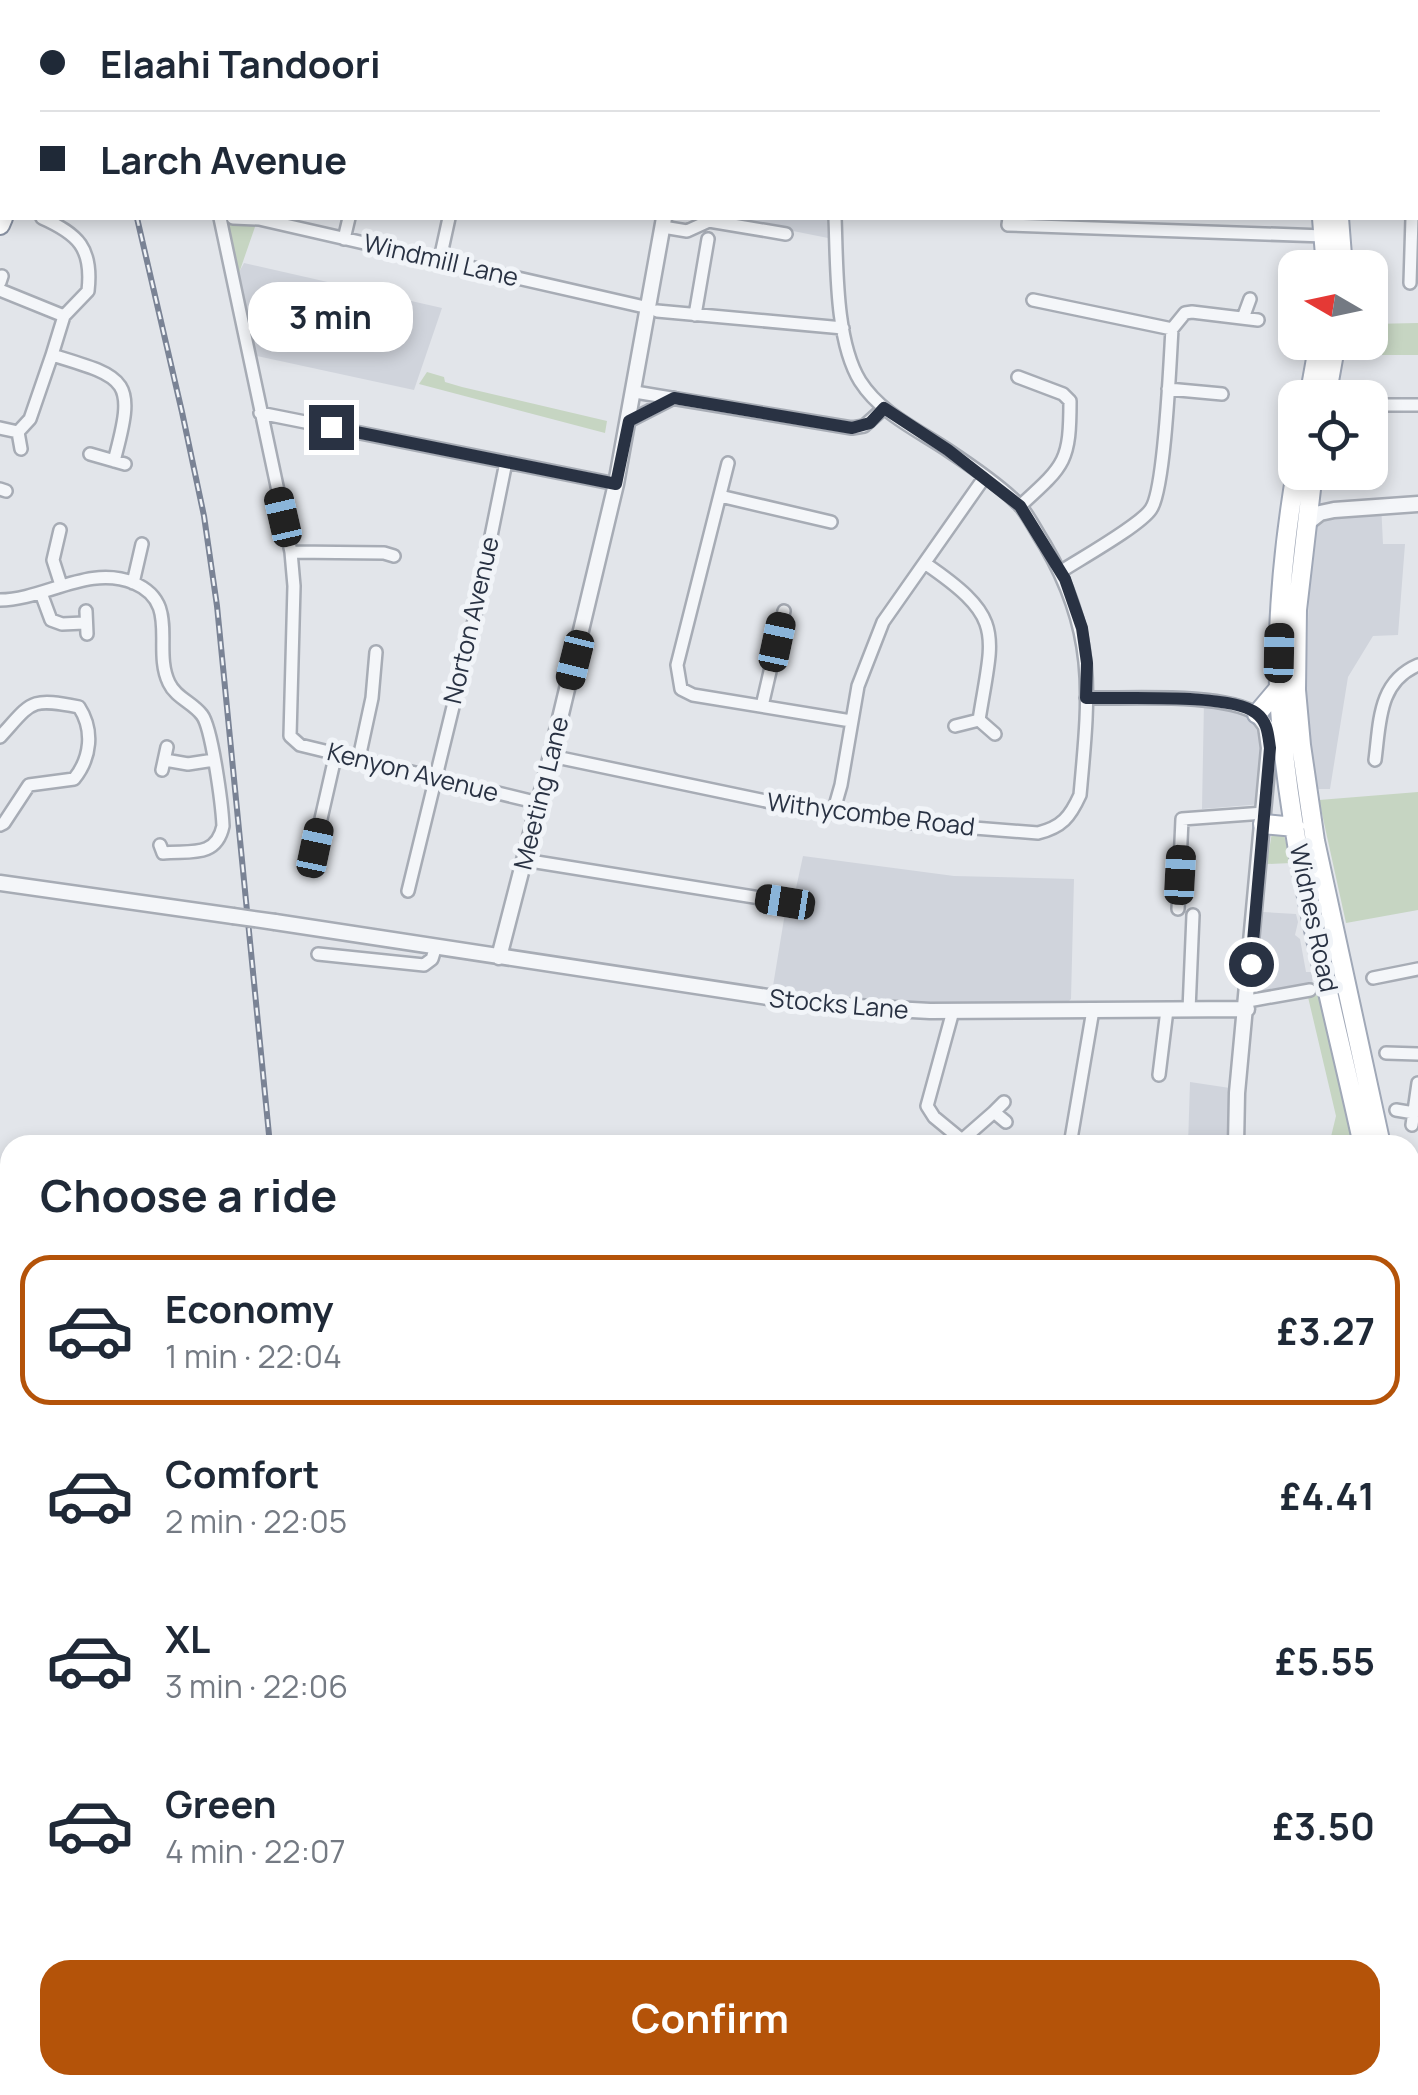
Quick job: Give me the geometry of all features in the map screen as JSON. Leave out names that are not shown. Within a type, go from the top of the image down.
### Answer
[{"type":"main road","points":[[1339,220],[1342,250]]},
{"type":"main road","points":[[1257,714],[1288,692],[1280,610],[1297,520],[1296,490]]},
{"type":"main road","points":[[1297,520],[1310,490]]},
{"type":"main road","name":"Widnes Road","points":[[1288,692],[1295,827],[1361,1135]]},
{"type":"main road","name":"Widnes Road","points":[[1288,692],[1312,827],[1379,1135]]},
{"type":"main road","points":[[1264,819],[1295,827]]},
{"type":"street","points":[[18,432],[30,419],[64,316],[88,291],[87,260],[77,237],[46,220]]},
{"type":"street","points":[[220,220],[291,552],[384,553],[394,557]]},
{"type":"street","name":"Windmill Lane","points":[[263,220],[653,309],[843,328]]},
{"type":"street","points":[[344,238],[348,220]]},
{"type":"street","points":[[440,259],[448,220]]},
{"type":"street","points":[[663,222],[688,232],[707,220]]},
{"type":"street","points":[[712,220],[767,236],[786,234]]},
{"type":"street","points":[[834,220],[843,328],[854,370],[884,408],[1020,506],[1060,572],[1082,628],[1086,698],[1140,697],[1231,704],[1257,714],[1266,726],[1270,748],[1236,1093],[1236,1135]]},
{"type":"street","points":[[1009,220],[1008,225],[1323,226]]},
{"type":"street","points":[[1410,283],[1412,220]]},
{"type":"street","name":"Meeting Lane","points":[[499,957],[616,484],[653,309],[663,222]]},
{"type":"street","points":[[695,315],[708,239]]},
{"type":"street","points":[[0,290],[64,316]]},
{"type":"street","points":[[1033,300],[1172,329]]},
{"type":"street","points":[[1243,318],[1250,300]]},
{"type":"street","points":[[1060,572],[1150,510],[1160,469],[1172,329],[1185,313],[1192,312],[1258,320]]},
{"type":"street","points":[[52,354],[106,372],[122,388],[127,410],[119,463],[90,454]]},
{"type":"street","points":[[1018,377],[1070,400],[1070,444],[1066,457],[1050,479],[1020,506]]},
{"type":"street","points":[[1168,390],[1222,394]]},
{"type":"street","points":[[635,392],[852,428],[870,423],[884,408]]},
{"type":"street","points":[[629,421],[674,398]]},
{"type":"street","points":[[1388,405],[1418,406]]},
{"type":"street","points":[[260,413],[616,484]]},
{"type":"street","points":[[0,428],[18,432]]},
{"type":"street","points":[[18,432],[21,449]]},
{"type":"street","name":"Norton Avenue","points":[[407,891],[473,625],[506,462]]},
{"type":"street","points":[[728,463],[677,665],[681,689],[692,695],[850,721]]},
{"type":"street","points":[[833,813],[850,721],[868,656],[883,622],[984,478]]},
{"type":"street","points":[[720,496],[830,522]]},
{"type":"street","points":[[1309,500],[1334,510]]},
{"type":"street","points":[[1297,520],[1334,510],[1418,504]]},
{"type":"street","points":[[60,530],[53,560],[61,586]]},
{"type":"street","points":[[133,582],[142,544]]},
{"type":"street","name":"Kenyon Avenue","points":[[291,552],[294,586],[290,736],[300,744],[539,803]]},
{"type":"street","points":[[926,564],[979,608],[991,634],[979,720]]},
{"type":"street","points":[[0,600],[18,600],[97,578],[133,582],[152,594],[161,608],[166,636],[162,664],[170,687],[205,718],[222,808],[221,837],[204,852],[162,854],[160,845]]},
{"type":"street","points":[[41,593],[50,620],[85,623]]},
{"type":"street","points":[[762,706],[784,610]]},
{"type":"street","points":[[359,758],[377,652]]},
{"type":"street","points":[[1375,760],[1386,693],[1400,676],[1418,665]]},
{"type":"street","name":"Withycombe Road","points":[[551,756],[833,813],[1038,833],[1057,828],[1071,815],[1080,795],[1086,698]]},
{"type":"street","points":[[0,736],[22,710],[39,703],[80,707],[88,722],[83,768],[74,779],[29,785],[0,825]]},
{"type":"street","points":[[955,726],[979,720]]},
{"type":"street","points":[[979,720],[995,734]]},
{"type":"street","points":[[310,867],[336,753]]},
{"type":"street","points":[[165,759],[188,764],[214,760]]},
{"type":"street","points":[[1178,909],[1182,818],[1264,819]]},
{"type":"street","points":[[524,860],[785,902]]},
{"type":"street","name":"Stocks Lane","points":[[0,883],[820,1006],[952,1012],[1247,1006]]},
{"type":"street","points":[[1189,1010],[1193,915]]},
{"type":"street","points":[[316,957],[424,965],[432,959],[436,946]]},
{"type":"street","points":[[1370,981],[1418,969]]},
{"type":"street","points":[[1247,1006],[1310,990]]},
{"type":"street","points":[[1072,1135],[1093,1010]]},
{"type":"street","points":[[1158,1075],[1167,1010]]},
{"type":"street","points":[[952,1012],[927,1106],[934,1118],[956,1135]]},
{"type":"street","points":[[1386,1053],[1418,1054]]},
{"type":"street","points":[[1396,1110],[1413,1119],[1418,1083]]},
{"type":"street","points":[[972,1135],[1004,1102]]},
{"type":"street","points":[[994,1112],[1006,1122]]},
{"type":"shaded area","points":[[713,220],[827,220],[828,238]]},
{"type":"shaded area","points":[[244,263],[442,308],[414,390],[257,356],[236,278]]},
{"type":"shaded area","points":[[1381,503],[1383,544],[1405,544],[1398,635],[1373,636],[1348,677],[1330,789],[1315,789],[1305,705],[1312,512],[1317,507]]},
{"type":"shaded area","points":[[1204,701],[1240,704],[1264,729],[1262,804],[1202,809]]},
{"type":"shaded area","points":[[803,856],[954,876],[1074,879],[1071,999],[945,1005],[829,1000],[772,992],[785,913],[795,893]]},
{"type":"shaded area","points":[[1263,912],[1296,914],[1295,935],[1300,939],[1306,972],[1313,972],[1312,986],[1251,995]]},
{"type":"shaded area","points":[[1190,1082],[1230,1088],[1230,1135],[1188,1135]]},
{"type":"green space","points":[[228,220],[256,224],[239,273],[235,270]]},
{"type":"green space","points":[[1418,323],[1418,355],[1388,355],[1388,324]]},
{"type":"green space","points":[[427,372],[462,387],[607,421],[605,433],[419,384]]},
{"type":"green space","points":[[1418,792],[1418,910],[1346,923],[1319,800]]},
{"type":"green space","points":[[1272,832],[1284,835],[1291,863],[1267,864]]},
{"type":"green space","points":[[1318,995],[1351,1135],[1331,1135],[1336,1116],[1308,997]]},
{"type":"railway","points":[[137,220],[204,516],[217,606],[269,1135]]},
{"type":"route","points":[[331,427],[616,484],[629,421],[674,398],[852,428],[870,423],[884,408],[948,450],[1020,506],[1034,526],[1065,579],[1082,628],[1086,698],[1140,697],[1231,704],[1261,717],[1270,748],[1251,964]]}]
